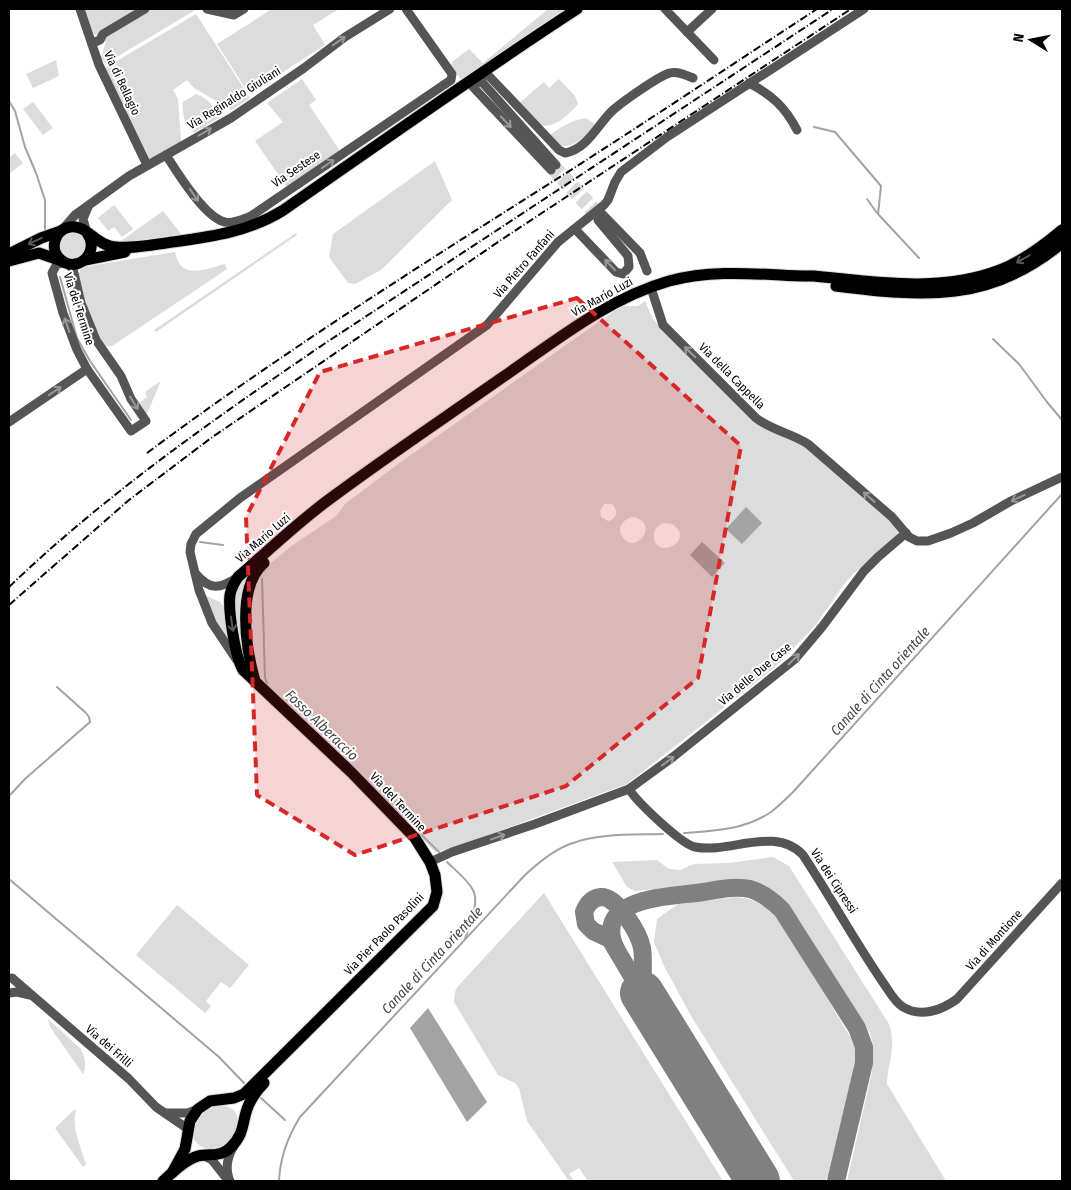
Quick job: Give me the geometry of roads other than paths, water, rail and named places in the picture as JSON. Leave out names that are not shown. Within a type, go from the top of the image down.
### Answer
[{"type":"main road","points":[[9,254],[41,238],[67,228],[76,227],[108,246],[146,246],[227,234],[264,221],[282,211],[498,61],[577,9]]},
{"type":"main road","points":[[416,118],[479,82],[549,27]]},
{"type":"main road","points":[[62,230],[56,238],[54,247],[57,255],[66,263]]},
{"type":"main road","name":"Via Mario Luzi","points":[[256,682],[241,665],[233,650],[230,604],[231,592],[238,577],[330,499],[388,456],[559,338],[619,301],[659,284],[695,276],[739,273],[812,276],[898,284],[932,284],[959,280],[999,270],[1018,262],[1062,230]]},
{"type":"main road","points":[[85,260],[91,248],[90,238],[87,233]]},
{"type":"main road","name":"Via Mario Luzi","points":[[783,275],[828,285],[893,293],[950,293],[985,286],[1007,279],[1036,263],[1062,243]]},
{"type":"main road","points":[[9,261],[39,253],[49,255],[66,263],[78,264],[85,260],[146,246]]},
{"type":"main road","name":"Via Mario Luzi","points":[[256,682],[248,657],[247,594],[249,584],[256,571],[360,478]]},
{"type":"main road","name":"Via del Termine","points":[[256,682],[351,772],[414,838],[430,862]]},
{"type":"main road","name":"Via Pier Paolo Pasolini","points":[[198,1109],[210,1101],[225,1100],[244,1094],[433,906],[436,899],[437,884],[430,862]]},
{"type":"main road","name":"Via Pier Paolo Pasolini","points":[[236,1142],[243,1130],[244,1120],[252,1098],[259,1088],[442,903],[445,890],[439,870],[430,862]]},
{"type":"main road","points":[[225,1100],[238,1107],[244,1120]]},
{"type":"main road","points":[[168,1177],[185,1149],[190,1121],[198,1109]]},
{"type":"main road","points":[[188,1132],[192,1146],[197,1152],[205,1156]]},
{"type":"main road","points":[[168,1177],[197,1157],[220,1154],[229,1150],[236,1142]]},
{"type":"street","name":"Via di Bellagio","points":[[80,9],[99,65],[147,165]]},
{"type":"street","points":[[92,43],[100,40],[103,34],[145,9]]},
{"type":"street","points":[[207,9],[234,15],[244,9]]},
{"type":"street","name":"Via Reginaldo Giuliani","points":[[62,230],[70,220],[129,176],[258,100],[333,46],[390,9]]},
{"type":"street","name":"Via Sestese","points":[[166,155],[208,212],[222,222],[228,223],[251,216],[453,77],[406,9]]},
{"type":"street","points":[[665,9],[714,60]]},
{"type":"street","points":[[687,32],[712,9]]},
{"type":"street","name":"Via Pietro Fanfani","points":[[195,573],[190,549],[191,542],[196,534],[240,498],[488,325],[558,242],[608,200],[621,172],[667,137],[864,9]]},
{"type":"street","points":[[448,96],[479,82],[498,61]]},
{"type":"street","points":[[479,82],[559,150],[565,153],[580,147],[612,112],[629,98],[667,74],[677,73],[693,78]]},
{"type":"street","points":[[479,82],[554,168]]},
{"type":"street","points":[[749,83],[776,101],[788,113],[797,130]]},
{"type":"street","points":[[87,233],[84,215],[90,205]]},
{"type":"street","points":[[575,229],[616,272],[622,274],[629,267],[628,256],[600,217],[640,253],[646,271]]},
{"type":"street","name":"Via del Termine","points":[[66,263],[73,269],[82,307],[96,340],[121,376],[131,399],[146,420],[131,431],[87,369],[72,338],[52,275],[53,269],[57,264],[66,263]]},
{"type":"street","name":"Via della Cappella","points":[[652,294],[663,325],[756,418],[770,427],[794,436],[808,444],[885,511],[906,533]]},
{"type":"street","points":[[9,422],[87,369]]},
{"type":"street","points":[[906,533],[915,540],[934,540],[973,523],[1011,501],[1062,477]]},
{"type":"street","name":"Via delle Due Case","points":[[430,862],[452,852],[629,789],[673,757],[795,659],[822,627],[864,571],[906,533]]},
{"type":"street","points":[[195,573],[204,582],[215,586],[226,584],[238,577]]},
{"type":"street","points":[[195,573],[209,617],[233,650],[243,649],[247,639]]},
{"type":"street","name":"Via dei Cipressi","points":[[629,789],[635,798],[677,837],[692,846],[714,848],[775,841],[787,843],[797,848],[899,1004],[906,1009],[920,1012],[940,1009]]},
{"type":"street","name":"Via di Montione","points":[[940,1009],[960,996],[1062,883]]},
{"type":"street","name":"Via dei Frilli","points":[[9,994],[13,984],[11,975]]},
{"type":"street","name":"Via dei Frilli","points":[[11,975],[129,1079],[163,1112],[188,1132]]},
{"type":"street","name":"Via dei Frilli","points":[[9,994],[20,992],[37,998]]},
{"type":"street","points":[[163,1112],[174,1114],[188,1113],[198,1109]]},
{"type":"street","points":[[229,1181],[228,1157],[236,1142]]},
{"type":"street","points":[[205,1156],[216,1164],[229,1181]]},
{"type":"waterway","name":"Fosso Alberaccio","points":[[9,101],[15,111],[25,147],[45,200],[45,230]]},
{"type":"waterway","points":[[814,127],[835,132],[881,186],[878,214],[919,258]]},
{"type":"waterway","points":[[867,199],[877,213]]},
{"type":"waterway","name":"Fosso Alberaccio","points":[[60,277],[77,338],[90,361],[131,420]]},
{"type":"waterway","points":[[993,339],[1019,364],[1062,420]]},
{"type":"waterway","name":"Canale di Cinta orientale","points":[[684,833],[740,826],[761,818],[780,805],[1062,494]]},
{"type":"waterway","name":"Fosso Alberaccio","points":[[200,542],[223,545]]},
{"type":"waterway","name":"Fosso Alberaccio","points":[[262,579],[265,678],[268,686]]},
{"type":"waterway","points":[[9,796],[26,778],[90,722],[86,713],[57,687]]},
{"type":"waterway","name":"Fosso Alberaccio","points":[[383,797],[439,852]]},
{"type":"waterway","name":"Canale di Cinta orientale","points":[[279,1181],[285,1148],[291,1132],[300,1117],[530,870],[546,857],[581,840],[616,835],[663,834]]},
{"type":"waterway","name":"Fosso Alberaccio","points":[[447,862],[468,883],[475,895],[475,908],[465,939]]},
{"type":"waterway","points":[[9,879],[219,1057],[244,1083]]},
{"type":"waterway","points":[[261,1098],[285,1120]]},
{"type":"tunnel","points":[[556,165],[602,214]]},
{"type":"tunnel","points":[[551,170],[597,219]]},
{"type":"railway","points":[[147,453],[304,342],[817,9]]},
{"type":"railway","points":[[9,587],[122,489],[242,401],[324,344],[833,9]]},
{"type":"railway","points":[[9,605],[129,500],[211,438],[501,240],[851,9]]}]
